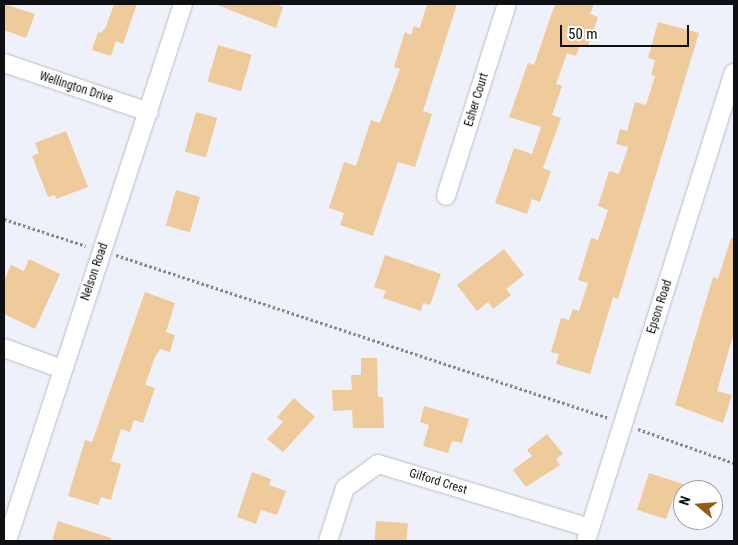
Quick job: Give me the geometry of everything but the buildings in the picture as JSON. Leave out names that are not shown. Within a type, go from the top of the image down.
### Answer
[{"type":"street","name":"Nelson Road","points":[[7,541],[62,368],[149,112],[183,4]]},
{"type":"street","name":"Esher Court","points":[[446,196],[507,4]]},
{"type":"street","name":"Wellington Drive","points":[[4,63],[149,112]]},
{"type":"street","name":"Epson Road","points":[[588,535],[734,73]]},
{"type":"street","points":[[4,348],[62,368]]},
{"type":"street","name":"Gilford Crest","points":[[328,541],[345,488],[378,464],[588,535]]},
{"type":"path","points":[[4,219],[623,423],[734,463]]}]
